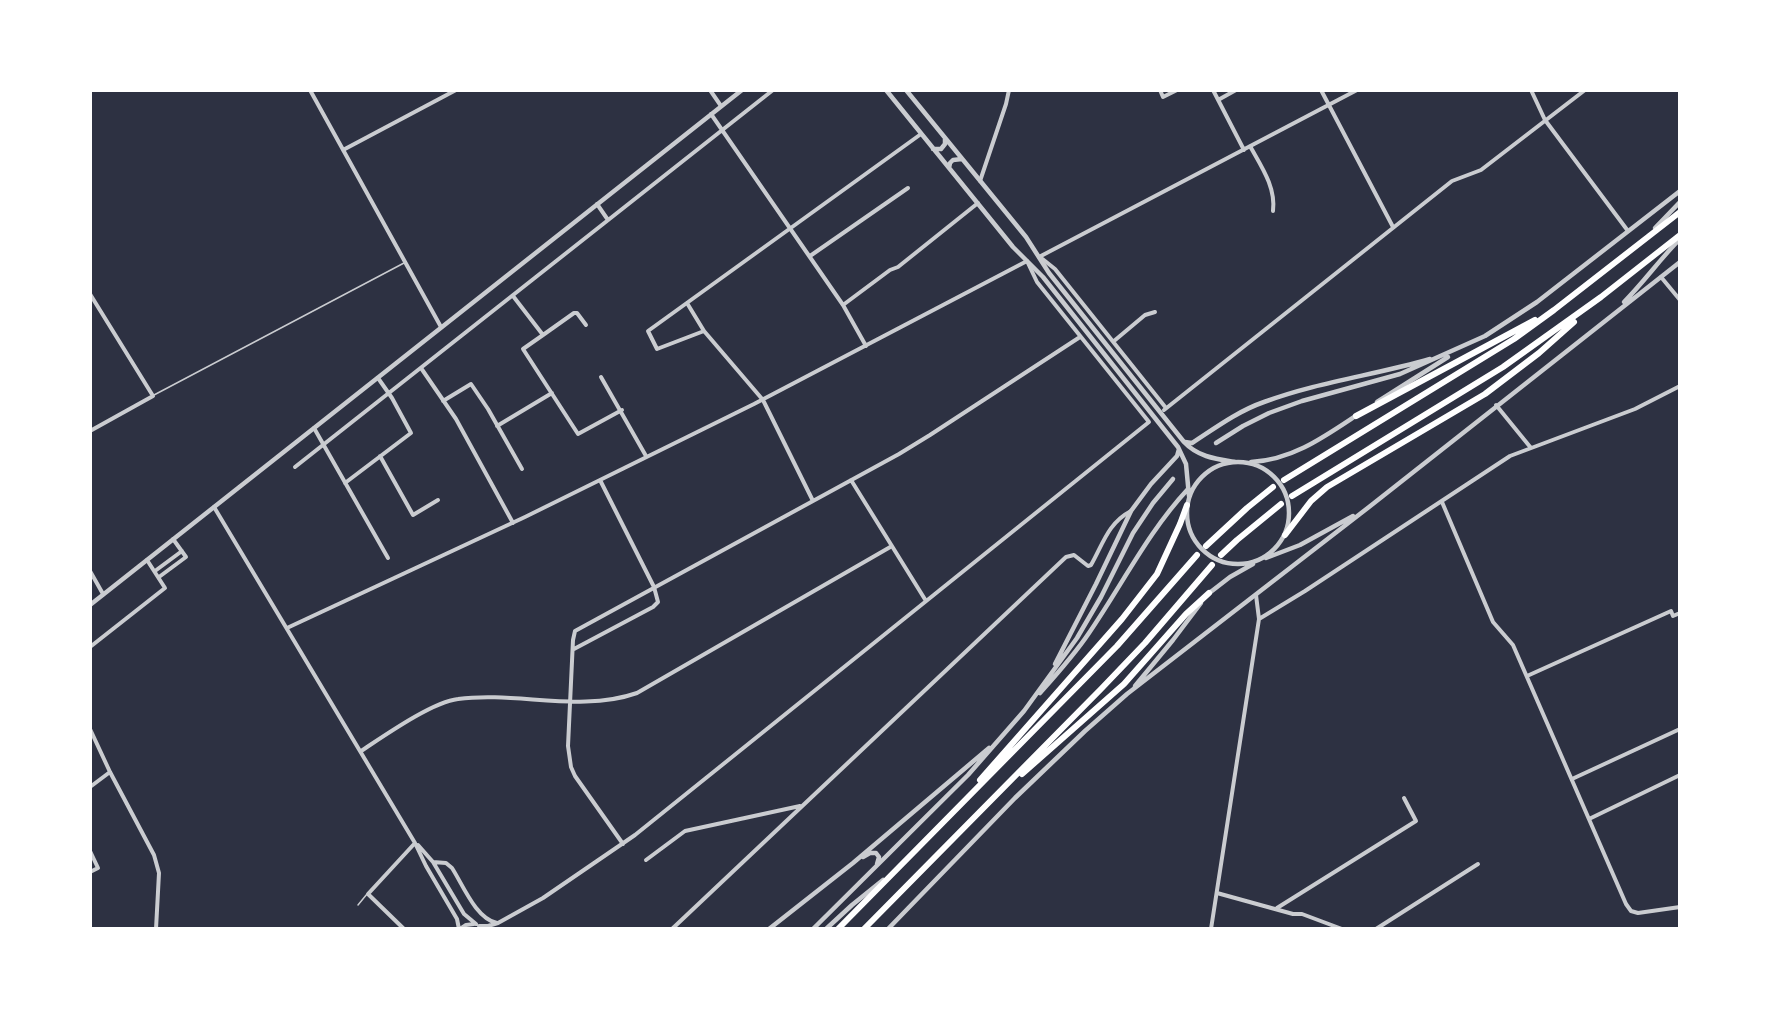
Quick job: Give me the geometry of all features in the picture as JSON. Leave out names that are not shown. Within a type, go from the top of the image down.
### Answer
[{"type":"main road","points":[[1284,480],[1483,359],[1554,310],[1680,212]]},
{"type":"main road","points":[[1292,496],[1503,367],[1680,237]]},
{"type":"main road","points":[[1284,535],[1305,508],[1327,487],[1485,394],[1539,352],[1601,297]]},
{"type":"main road","points":[[1356,416],[1554,310]]},
{"type":"main road","points":[[1206,546],[1273,487]]},
{"type":"main road","points":[[1221,555],[1281,504]]},
{"type":"main road","points":[[949,817],[1122,619],[1157,574],[1187,505]]},
{"type":"main road","points":[[838,929],[1117,646],[1197,555]]},
{"type":"main road","points":[[864,929],[1145,643],[1212,565]]},
{"type":"main road","points":[[962,830],[1124,684],[1186,614],[1209,593]]},
{"type":"street","points":[[310,90],[441,327]]},
{"type":"street","points":[[343,150],[456,90]]},
{"type":"street","points":[[710,90],[721,106]]},
{"type":"street","points":[[90,605],[742,90]]},
{"type":"street","points":[[295,467],[772,90]]},
{"type":"street","points":[[886,90],[978,203],[1043,278],[1178,447],[1186,464],[1189,496]]},
{"type":"street","points":[[906,90],[1026,237],[1049,273],[1184,442],[1192,450],[1204,456],[1235,462],[1271,460],[1289,455],[1312,443],[1413,378],[1509,322],[1680,191]]},
{"type":"street","points":[[980,181],[1009,90]]},
{"type":"street","points":[[1160,90],[1163,97],[1177,90]]},
{"type":"street","points":[[1214,90],[1244,150]]},
{"type":"street","points":[[1218,100],[1236,90]]},
{"type":"street","points":[[1321,90],[1394,227]]},
{"type":"street","points":[[1039,257],[1357,90]]},
{"type":"street","points":[[1531,90],[1545,120],[1628,231]]},
{"type":"street","points":[[1039,257],[1055,269],[1114,341],[1165,409],[1452,181],[1481,170],[1585,90]]},
{"type":"street","points":[[711,114],[843,305],[866,345]]},
{"type":"street","points":[[704,331],[657,348],[648,331],[921,134]]},
{"type":"street","points":[[933,148],[940,149],[945,144],[945,139]]},
{"type":"street","points":[[1250,146],[1268,178],[1274,201],[1273,211]]},
{"type":"street","points":[[950,169],[953,159],[962,159]]},
{"type":"street","points":[[810,256],[908,188]]},
{"type":"street","points":[[1647,238],[1680,202]]},
{"type":"street","points":[[843,305],[890,270],[898,267],[978,203]]},
{"type":"street","points":[[597,204],[608,220]]},
{"type":"street","points":[[1609,316],[1641,285],[1680,237]]},
{"type":"street","points":[[214,507],[415,843],[457,919],[459,929],[469,924],[488,926],[498,923],[559,888],[623,844],[1150,422],[1037,282],[1027,261]]},
{"type":"street","points":[[287,628],[513,523],[763,400],[1027,261]]},
{"type":"street","points":[[888,929],[1024,790],[1085,731],[1128,694],[1680,262]]},
{"type":"street","points":[[1661,277],[1680,300]]},
{"type":"street","points":[[90,294],[153,396],[90,431]]},
{"type":"street","points":[[513,296],[543,335]]},
{"type":"street","points":[[687,303],[704,331],[763,400],[813,501]]},
{"type":"street","points":[[1114,341],[1145,315],[1155,312]]},
{"type":"street","points":[[586,325],[577,313],[574,313],[523,349],[578,434],[622,410]]},
{"type":"street","points":[[623,844],[574,777],[571,767],[568,746],[574,634],[577,629],[852,480],[930,435],[1080,337]]},
{"type":"street","points":[[1216,443],[1257,419],[1288,406],[1400,374],[1471,344]]},
{"type":"street","points":[[1184,442],[1192,442],[1246,410],[1289,393],[1447,355]]},
{"type":"street","points":[[421,368],[456,419],[513,523]]},
{"type":"street","points":[[601,377],[622,410],[646,456]]},
{"type":"street","points":[[345,483],[411,433],[378,378]]},
{"type":"street","points":[[443,401],[471,384],[522,469]]},
{"type":"street","points":[[1259,619],[1510,456],[1635,409],[1680,386]]},
{"type":"street","points":[[497,426],[552,393]]},
{"type":"street","points":[[1496,405],[1531,448]]},
{"type":"street","points":[[314,428],[388,558]]},
{"type":"street","points":[[1047,678],[1131,511],[1151,484],[1177,456],[1178,447]]},
{"type":"street","points":[[380,456],[413,515],[438,500]]},
{"type":"street","points":[[813,929],[962,782],[1078,648],[1147,543],[1189,489],[1213,468],[1235,462]]},
{"type":"street","points":[[1128,694],[1209,593],[1230,577],[1276,549],[1284,535],[1289,509],[1286,495],[1274,477],[1264,469],[1243,462]]},
{"type":"street","points":[[1024,711],[1077,638],[1144,516],[1173,478]]},
{"type":"street","points":[[1200,478],[1191,489],[1187,505],[1187,522],[1191,534],[1201,549],[1224,563],[1244,564],[1281,554],[1369,507]]},
{"type":"street","points":[[573,649],[656,605],[657,597],[654,587],[600,480]]},
{"type":"street","points":[[852,480],[926,601]]},
{"type":"street","points":[[1442,502],[1493,622],[1513,645],[1626,904],[1638,913],[1680,907]]},
{"type":"street","points":[[672,929],[1066,557],[1074,555],[1083,564],[1091,565],[1109,529],[1122,516],[1131,511]]},
{"type":"street","points":[[159,577],[186,557],[174,539]]},
{"type":"street","points":[[361,751],[439,704],[456,699],[618,699],[646,688],[892,546]]},
{"type":"street","points":[[155,571],[182,551]]},
{"type":"street","points":[[90,647],[165,588],[147,560]]},
{"type":"street","points":[[90,571],[103,594]]},
{"type":"street","points":[[1211,929],[1259,619],[1256,595]]},
{"type":"street","points":[[1527,676],[1671,611],[1673,616],[1680,614]]},
{"type":"street","points":[[90,729],[154,855],[159,873],[156,929]]},
{"type":"street","points":[[1572,778],[1680,729]]},
{"type":"street","points":[[769,929],[853,863],[1000,739]]},
{"type":"street","points":[[90,787],[110,772]]},
{"type":"street","points":[[1589,819],[1680,775]]},
{"type":"street","points":[[1277,908],[1416,821],[1404,798]]},
{"type":"street","points":[[646,860],[690,830],[801,806]]},
{"type":"street","points":[[415,843],[433,862],[464,914],[479,926]]},
{"type":"street","points":[[404,929],[368,894],[415,843]]},
{"type":"street","points":[[90,851],[98,868],[90,872]]},
{"type":"street","points":[[853,863],[870,853],[878,853],[879,860],[869,874]]},
{"type":"street","points":[[826,929],[906,861]]},
{"type":"street","points":[[433,862],[446,863],[452,868],[480,913],[492,922],[498,923]]},
{"type":"street","points":[[1376,929],[1478,864]]},
{"type":"street","points":[[1217,893],[1293,914],[1302,914],[1342,929]]},
{"type":"lane","points":[[153,396],[405,263]]},
{"type":"lane","points":[[358,905],[368,894]]}]
